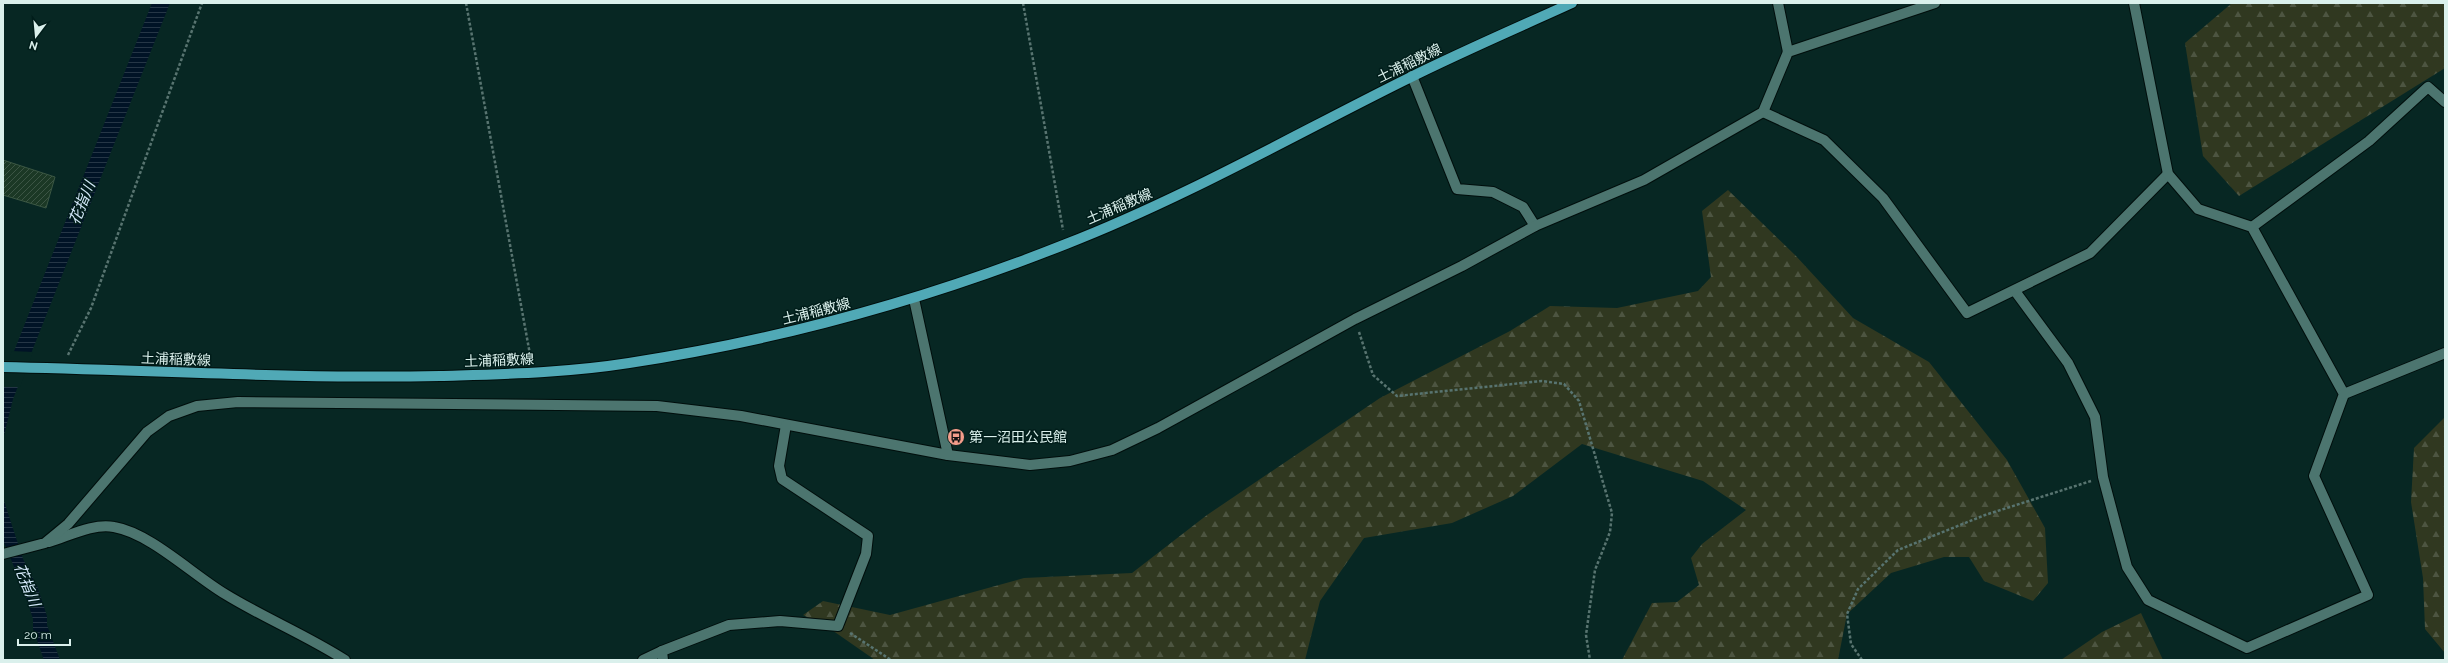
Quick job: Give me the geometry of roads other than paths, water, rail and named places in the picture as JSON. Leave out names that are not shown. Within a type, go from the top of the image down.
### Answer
[{"type":"main road","name":"土浦稲敷線","points":[[3,367],[280,376],[390,377],[533,373],[628,363],[801,331],[914,299],[1066,244],[1168,200],[1412,76],[1572,3]]},
{"type":"street","points":[[45,543],[68,524],[147,432],[169,416],[197,406],[238,402],[286,401],[657,406],[696,410],[786,425],[948,455],[1030,465],[1070,461],[1112,450],[1158,428],[1355,318],[1462,266],[1536,226],[1644,180],[1763,112],[1788,52],[1778,3]]},
{"type":"street","points":[[1788,52],[1935,3]]},
{"type":"street","points":[[2134,3],[2168,174],[2198,209],[2252,227],[2344,394]]},
{"type":"street","points":[[1412,76],[1458,188],[1493,192],[1523,207],[1536,226]]},
{"type":"street","points":[[2252,227],[2369,141],[2428,88],[2445,102]]},
{"type":"street","points":[[1763,112],[1824,140],[1883,198],[1967,313],[2015,291],[2090,253],[2168,174]]},
{"type":"street","points":[[2015,291],[2068,363],[2095,417],[2103,477],[2127,567],[2148,600],[2247,648],[2368,595],[2314,476],[2344,394],[2445,353]]},
{"type":"street","points":[[914,299],[948,455]]},
{"type":"street","points":[[643,660],[663,656],[729,625],[780,621],[838,626],[866,554],[868,536],[782,479],[778,466],[786,425]]},
{"type":"street","points":[[3,554],[101,526],[115,527],[144,539],[225,594],[321,645],[345,660]]},
{"type":"water","name":"花指川","points":[[152,3],[170,3],[13,399],[3,439],[3,379]]},
{"type":"water","name":"花指川","points":[[3,498],[23,559],[37,586],[47,616],[47,625],[60,660],[44,660],[33,629],[33,619],[24,591],[3,540]]},
{"type":"place","name":"第一沼田公民館","points":[[956,437]]}]
